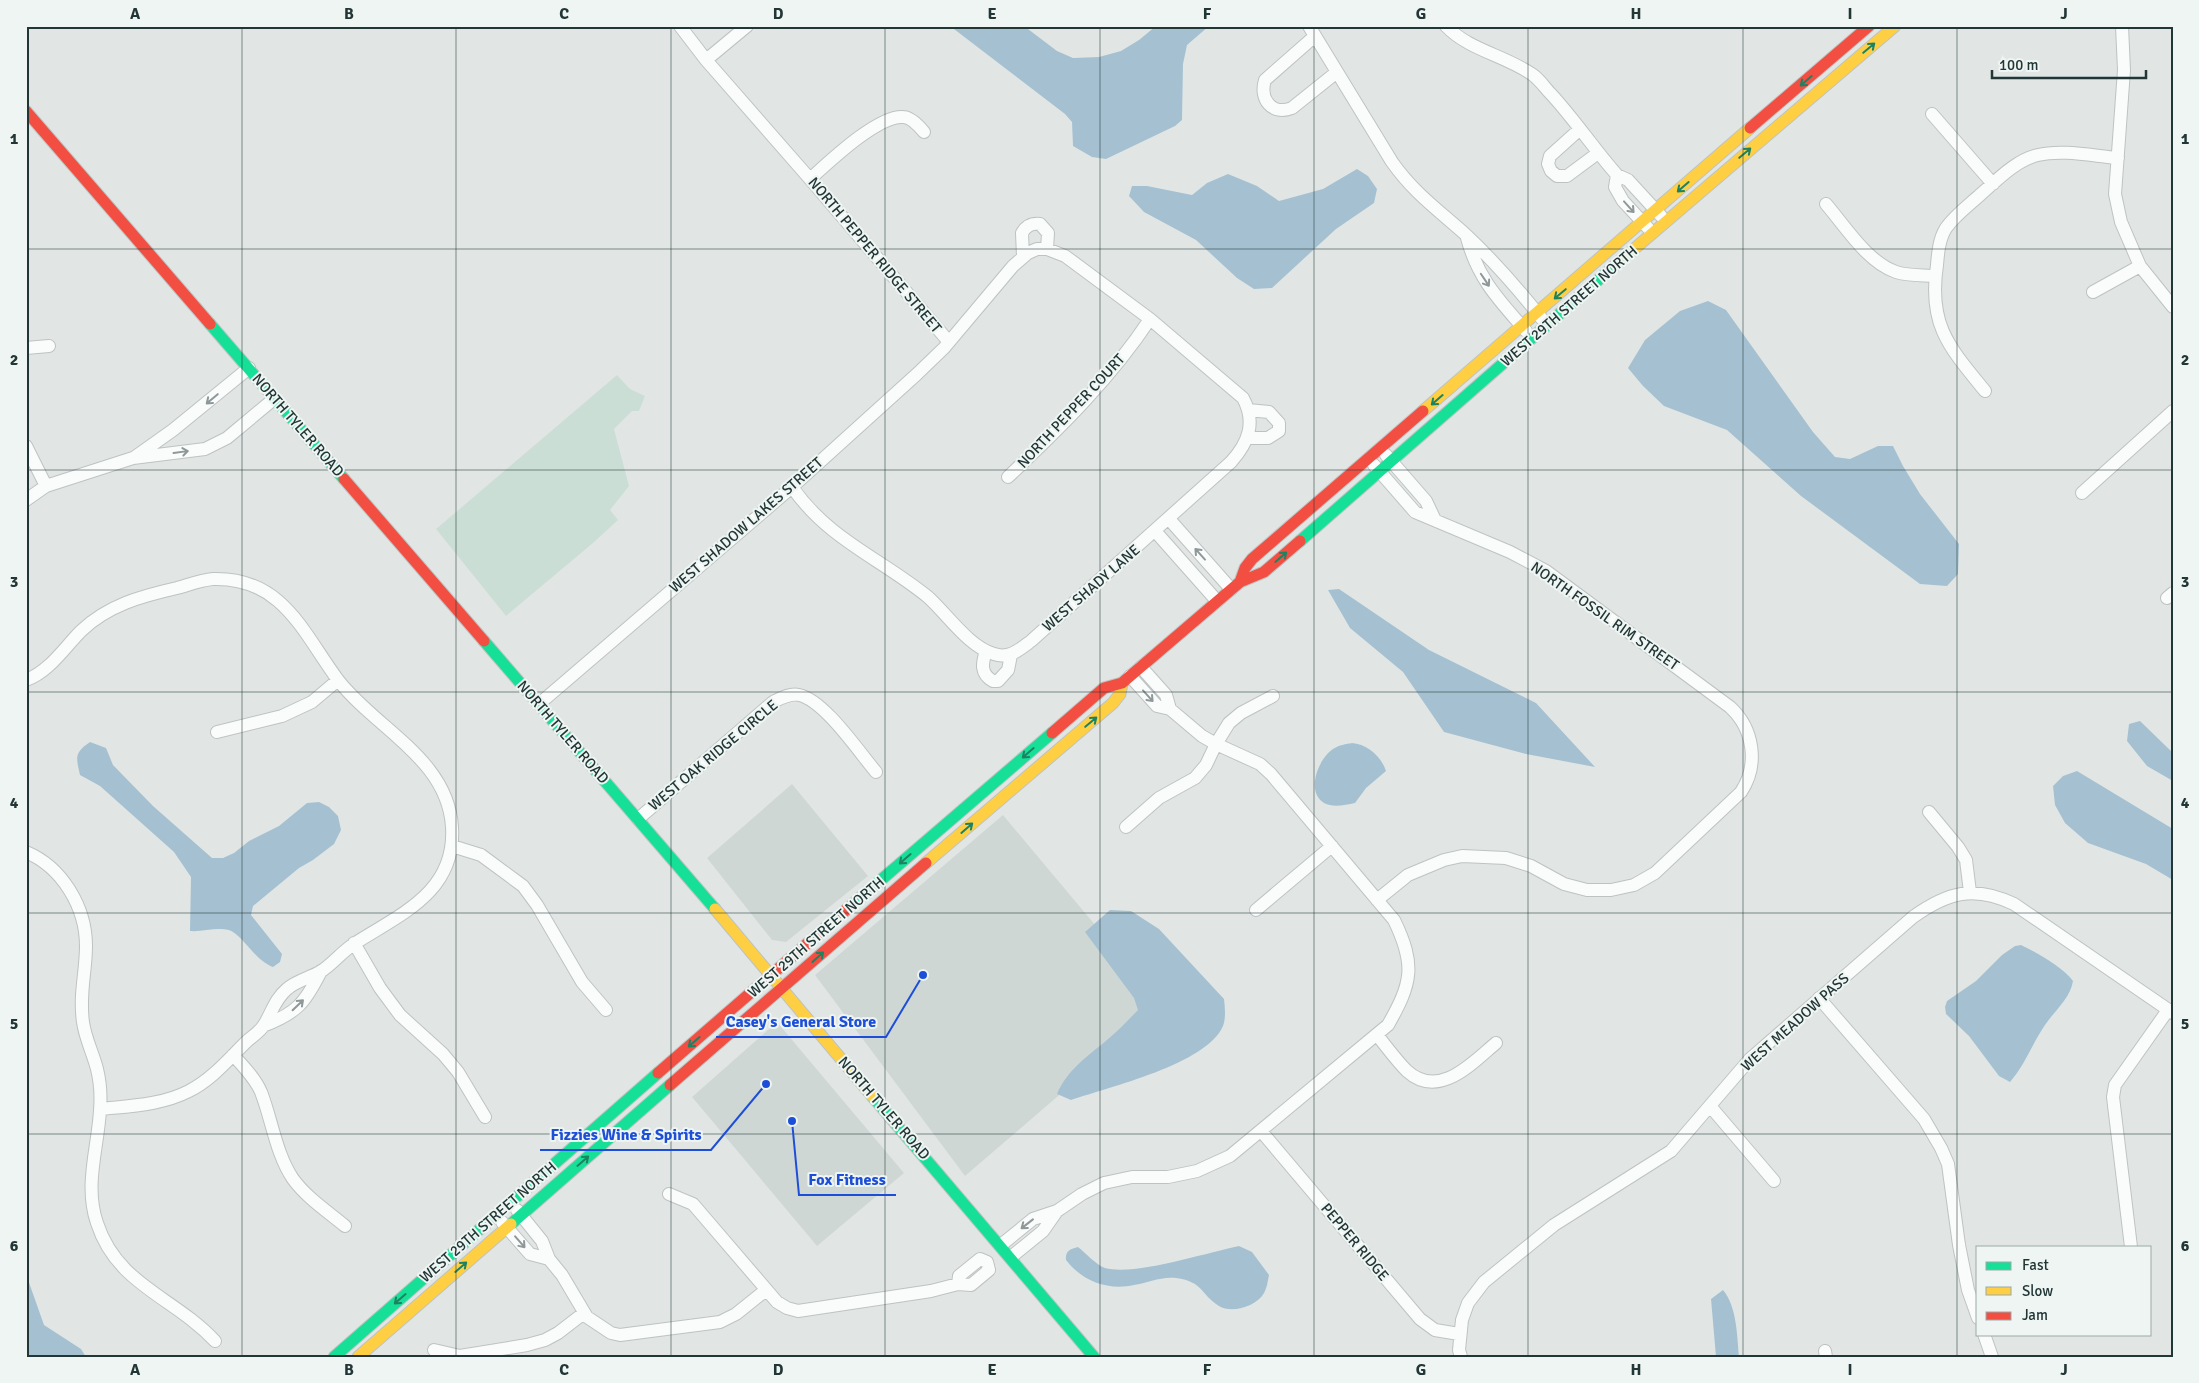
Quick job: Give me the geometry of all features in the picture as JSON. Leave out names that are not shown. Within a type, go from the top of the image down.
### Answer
[{"type":"main road","name":"WEST 29TH STREET NORTH","points":[[1236,585],[1252,559],[1869,26]]},
{"type":"main road","name":"WEST 29TH STREET NORTH","points":[[334,1357],[770,976],[1104,688],[1126,680],[1236,585],[1264,572],[1392,462],[1546,324],[1895,26]]},
{"type":"main road","points":[[1830,60],[1841,73]]},
{"type":"main road","name":"NORTH TYLER ROAD","points":[[26,111],[638,819],[1094,1357]]},
{"type":"main road","name":"WEST 29TH STREET NORTH","points":[[358,1357],[942,849],[1113,703],[1120,694],[1126,680]]},
{"type":"main road","points":[[932,837],[942,849]]},
{"type":"street","name":"NORTH PEPPER RIDGE STREET","points":[[680,26],[706,60],[810,178],[949,342],[1023,256]]},
{"type":"street","points":[[706,60],[747,26]]},
{"type":"street","points":[[1446,26],[1457,38],[1473,47],[1512,62],[1534,76],[1617,175],[1628,180],[1665,223]]},
{"type":"street","points":[[2122,26],[2124,70],[2115,194],[2121,222],[2140,266],[2173,307]]},
{"type":"street","points":[[1337,72],[1286,111],[1271,108],[1264,100],[1262,89],[1265,80],[1312,31],[1406,182],[1427,203],[1466,235],[1546,324]]},
{"type":"street","points":[[1932,114],[1993,184]]},
{"type":"street","points":[[810,178],[873,126],[892,118],[903,116],[916,122],[924,132]]},
{"type":"street","points":[[1580,129],[1550,156],[1548,164],[1551,171],[1556,176],[1567,176],[1598,153]]},
{"type":"street","points":[[1985,391],[1946,341],[1935,306],[1935,276],[1940,245],[1945,230],[1955,217],[2021,162],[2038,155],[2062,154],[2118,158]]},
{"type":"street","points":[[1617,175],[1616,187],[1623,201],[1652,234]]},
{"type":"street","points":[[1826,204],[1866,250],[1884,266],[1898,272],[1935,276]]},
{"type":"street","points":[[1047,250],[1048,233],[1040,224],[1028,225],[1022,233],[1023,256],[1037,249],[1065,256],[1150,319],[1243,398],[1250,419],[1248,438],[1240,452],[1169,519],[1236,585]]},
{"type":"street","points":[[1466,235],[1473,260],[1483,279],[1532,337]]},
{"type":"street","points":[[2092,292],[2140,266]]},
{"type":"street","name":"NORTH PEPPER COURT","points":[[1008,477],[1060,427],[1101,383],[1150,319]]},
{"type":"street","name":"WEST SHADOW LAKES STREET","points":[[538,704],[792,487],[917,374],[949,342]]},
{"type":"street","points":[[26,348],[49,346]]},
{"type":"street","points":[[133,458],[173,430],[249,368]]},
{"type":"street","points":[[26,500],[46,486],[133,458],[205,449],[226,438],[275,398]]},
{"type":"street","points":[[1248,410],[1269,412],[1276,417],[1279,423],[1279,431],[1268,438],[1248,438]]},
{"type":"street","points":[[2082,493],[2173,411]]},
{"type":"street","points":[[26,446],[46,486]]},
{"type":"street","points":[[1380,450],[1426,501],[1434,520]]},
{"type":"street","name":"NORTH FOSSIL RIM STREET","points":[[1369,459],[1415,512],[1510,552],[1546,571],[1730,706],[1740,715],[1751,742],[1752,763],[1747,784],[1741,792],[1655,873],[1634,885],[1611,890],[1587,890],[1564,884],[1531,866],[1506,858],[1462,856],[1444,860],[1408,875],[1377,900]]},
{"type":"street","points":[[1402,496],[1413,486]]},
{"type":"street","points":[[792,487],[805,506],[834,534],[927,597],[975,645],[1000,656],[1011,654],[1008,670],[998,681],[993,681],[984,674],[982,668],[986,651]]},
{"type":"street","name":"WEST SHADY LANE","points":[[1011,654],[1031,641],[1169,519]]},
{"type":"street","points":[[1156,531],[1217,601]]},
{"type":"street","points":[[26,680],[32,678],[53,661],[84,628],[110,609],[134,598],[210,579],[235,580],[259,588],[283,603],[300,623],[338,680],[365,710],[428,765],[438,779],[449,807],[452,825],[452,846],[444,870],[431,892],[410,910],[354,943],[321,971],[287,988],[273,1006],[264,1026]]},
{"type":"street","points":[[1141,667],[1166,695],[1170,709]]},
{"type":"street","points":[[217,732],[282,716],[312,702],[338,680]]},
{"type":"street","points":[[669,1194],[693,1204],[766,1290],[777,1302],[787,1308],[798,1311],[931,1291],[958,1284],[959,1276],[980,1259],[988,1262],[1005,1250],[1033,1219],[1057,1210],[1104,1183],[1132,1177],[1168,1177],[1197,1172],[1230,1156],[1388,1025],[1404,998],[1408,983],[1407,954],[1403,939],[1394,920],[1271,774],[1260,764],[1202,736],[1170,709],[1156,706],[1126,680]]},
{"type":"street","name":"WEST OAK RIDGE CIRCLE","points":[[638,819],[773,702],[785,696],[799,695],[815,701],[876,772]]},
{"type":"street","points":[[1126,827],[1158,798],[1195,778],[1206,765],[1216,744],[1230,723],[1241,712],[1273,696]]},
{"type":"street","points":[[1929,812],[1958,846],[1966,860],[1970,892]]},
{"type":"street","points":[[452,846],[481,855],[503,869],[523,886],[538,905],[582,982],[606,1010]]},
{"type":"street","points":[[1256,910],[1332,846]]},
{"type":"street","points":[[26,852],[39,858],[60,876],[73,896],[82,919],[86,946],[81,988],[83,1023],[97,1070],[101,1109],[91,1183],[96,1222],[104,1242],[117,1262],[132,1277],[201,1326],[215,1341]]},
{"type":"street","name":"WEST MEADOW PASS","points":[[1461,1357],[1459,1334],[1468,1303],[1484,1282],[1554,1225],[1671,1150],[1750,1059],[1921,911],[1941,900],[1970,892],[1997,896],[2014,904],[2170,1012]]},
{"type":"street","points":[[354,943],[385,995],[400,1015],[443,1054],[458,1072],[485,1116]]},
{"type":"street","points":[[101,1109],[158,1102],[189,1091],[217,1071],[264,1026],[286,1017],[310,994],[321,971]]},
{"type":"street","points":[[1819,998],[1924,1119],[1941,1148],[1948,1164],[1958,1245],[1968,1290],[1976,1312]]},
{"type":"street","points":[[2131,1246],[2113,1097],[2116,1084],[2170,1012]]},
{"type":"street","points":[[1377,1035],[1407,1071],[1429,1082],[1443,1081],[1457,1076],[1496,1043]]},
{"type":"street","points":[[233,1055],[253,1077],[260,1090],[284,1161],[292,1178],[305,1194],[345,1226]]},
{"type":"street","points":[[1710,1106],[1774,1181]]},
{"type":"street","name":"PEPPER RIDGE","points":[[1261,1131],[1420,1319],[1436,1330],[1459,1334]]},
{"type":"street","points":[[510,1203],[542,1241],[549,1259],[562,1275],[584,1313],[598,1326],[611,1333],[620,1335],[720,1322],[736,1314],[766,1290]]},
{"type":"street","points":[[496,1215],[530,1254],[549,1259]]},
{"type":"street","points":[[434,1350],[460,1356],[527,1345],[545,1340],[558,1333],[584,1313]]},
{"type":"street","points":[[1985,1336],[1992,1357]]},
{"type":"shaded area","points":[[792,784],[868,876],[786,942],[772,940],[707,858]]},
{"type":"shaded area","points":[[1003,815],[1163,1006],[965,1176],[815,975]]},
{"type":"shaded area","points":[[777,1022],[904,1173],[817,1246],[692,1097]]},
{"type":"green space","points":[[617,375],[630,389],[645,396],[639,411],[632,411],[614,429],[629,486],[610,510],[618,520],[506,616],[436,529]]},
{"type":"water","points":[[950,26],[1024,26],[1057,51],[1073,58],[1099,57],[1121,51],[1139,40],[1156,26],[1209,26],[1187,45],[1183,64],[1182,120],[1175,126],[1106,159],[1092,157],[1073,146],[1072,122],[1065,114]]},
{"type":"water","points":[[1357,169],[1368,176],[1377,189],[1374,203],[1336,229],[1272,288],[1254,289],[1237,278],[1196,240],[1144,212],[1129,196],[1132,186],[1147,186],[1192,195],[1207,183],[1228,174],[1257,186],[1279,201],[1323,189]]},
{"type":"water","points":[[1708,301],[1726,310],[1813,432],[1835,457],[1850,459],[1878,446],[1893,446],[1920,494],[1959,544],[1958,574],[1947,586],[1920,584],[1801,496],[1727,430],[1664,406],[1643,386],[1628,368],[1645,340],[1680,311]]},
{"type":"water","points":[[1339,589],[1429,650],[1536,703],[1595,767],[1526,754],[1444,732],[1403,672],[1350,628],[1328,590]]},
{"type":"water","points":[[2140,721],[2173,753],[2173,781],[2147,766],[2127,741],[2129,724]]},
{"type":"water","points":[[90,742],[106,748],[113,765],[153,806],[212,858],[223,858],[234,853],[249,841],[279,826],[307,803],[319,802],[329,807],[338,816],[341,830],[334,844],[299,868],[253,906],[251,915],[282,954],[280,962],[273,967],[266,964],[234,932],[229,930],[190,931],[191,877],[174,852],[100,786],[80,775],[78,756],[81,749]]},
{"type":"water","points":[[1352,743],[1368,748],[1373,752],[1381,760],[1386,771],[1366,788],[1355,803],[1339,806],[1328,805],[1318,798],[1315,791],[1316,775],[1319,767],[1333,749]]},
{"type":"water","points":[[2077,771],[2173,829],[2173,880],[2146,864],[2088,843],[2065,823],[2055,805],[2053,786],[2063,776]]},
{"type":"water","points":[[1110,910],[1131,911],[1159,929],[1224,999],[1224,1023],[1213,1040],[1198,1052],[1178,1063],[1132,1081],[1071,1100],[1057,1094],[1066,1078],[1138,1010],[1134,998],[1085,932]]},
{"type":"water","points":[[2021,945],[2057,966],[2073,981],[2069,993],[2045,1025],[2020,1069],[2010,1082],[1999,1076],[1969,1036],[1946,1014],[1945,1007],[1947,1001],[1976,981],[2002,955],[2015,946]]},
{"type":"water","points":[[1239,1246],[1252,1252],[1269,1275],[1266,1289],[1261,1298],[1250,1305],[1237,1309],[1219,1306],[1197,1285],[1176,1278],[1165,1278],[1124,1287],[1096,1283],[1080,1274],[1066,1260],[1066,1254],[1078,1247],[1105,1268],[1118,1270],[1134,1269],[1170,1263]]},
{"type":"water","points":[[26,1274],[44,1325],[81,1349],[86,1357],[26,1357]]},
{"type":"water","points":[[1723,1290],[1734,1313],[1739,1357],[1716,1357],[1711,1299]]},
{"type":"traffic: fast","points":[[1300,541],[1620,261]]},
{"type":"traffic: fast","points":[[210,324],[344,479]]},
{"type":"traffic: fast","points":[[484,641],[715,909]]},
{"type":"traffic: fast","points":[[846,910],[1052,733]]},
{"type":"traffic: fast","points":[[334,1357],[658,1073]]},
{"type":"traffic: fast","points":[[511,1224],[670,1085]]},
{"type":"traffic: fast","points":[[873,1097],[1094,1357]]},
{"type":"traffic: slow","points":[[1620,261],[1895,26]]},
{"type":"traffic: slow","points":[[1423,411],[1750,128]]},
{"type":"traffic: slow","points":[[926,863],[1113,703],[1120,694],[1122,683]]},
{"type":"traffic: slow","points":[[715,909],[873,1097]]},
{"type":"traffic: slow","points":[[358,1357],[511,1224]]},
{"type":"traffic: jam","points":[[1750,128],[1869,26]]},
{"type":"traffic: jam","points":[[26,111],[210,324]]},
{"type":"traffic: jam","points":[[1240,582],[1245,568],[1252,559],[1423,411]]},
{"type":"traffic: jam","points":[[344,479],[484,641]]},
{"type":"traffic: jam","points":[[1052,733],[1104,688],[1122,683],[1240,582],[1264,572],[1300,541]]},
{"type":"traffic: jam","points":[[670,1085],[926,863]]},
{"type":"traffic: jam","points":[[658,1073],[846,910]]},
{"type":"place","name":"Casey's General Store","points":[[923,975]]},
{"type":"place","name":"Fizzies Wine & Spirits","points":[[766,1084]]},
{"type":"place","name":"Fox Fitness","points":[[792,1121]]}]
